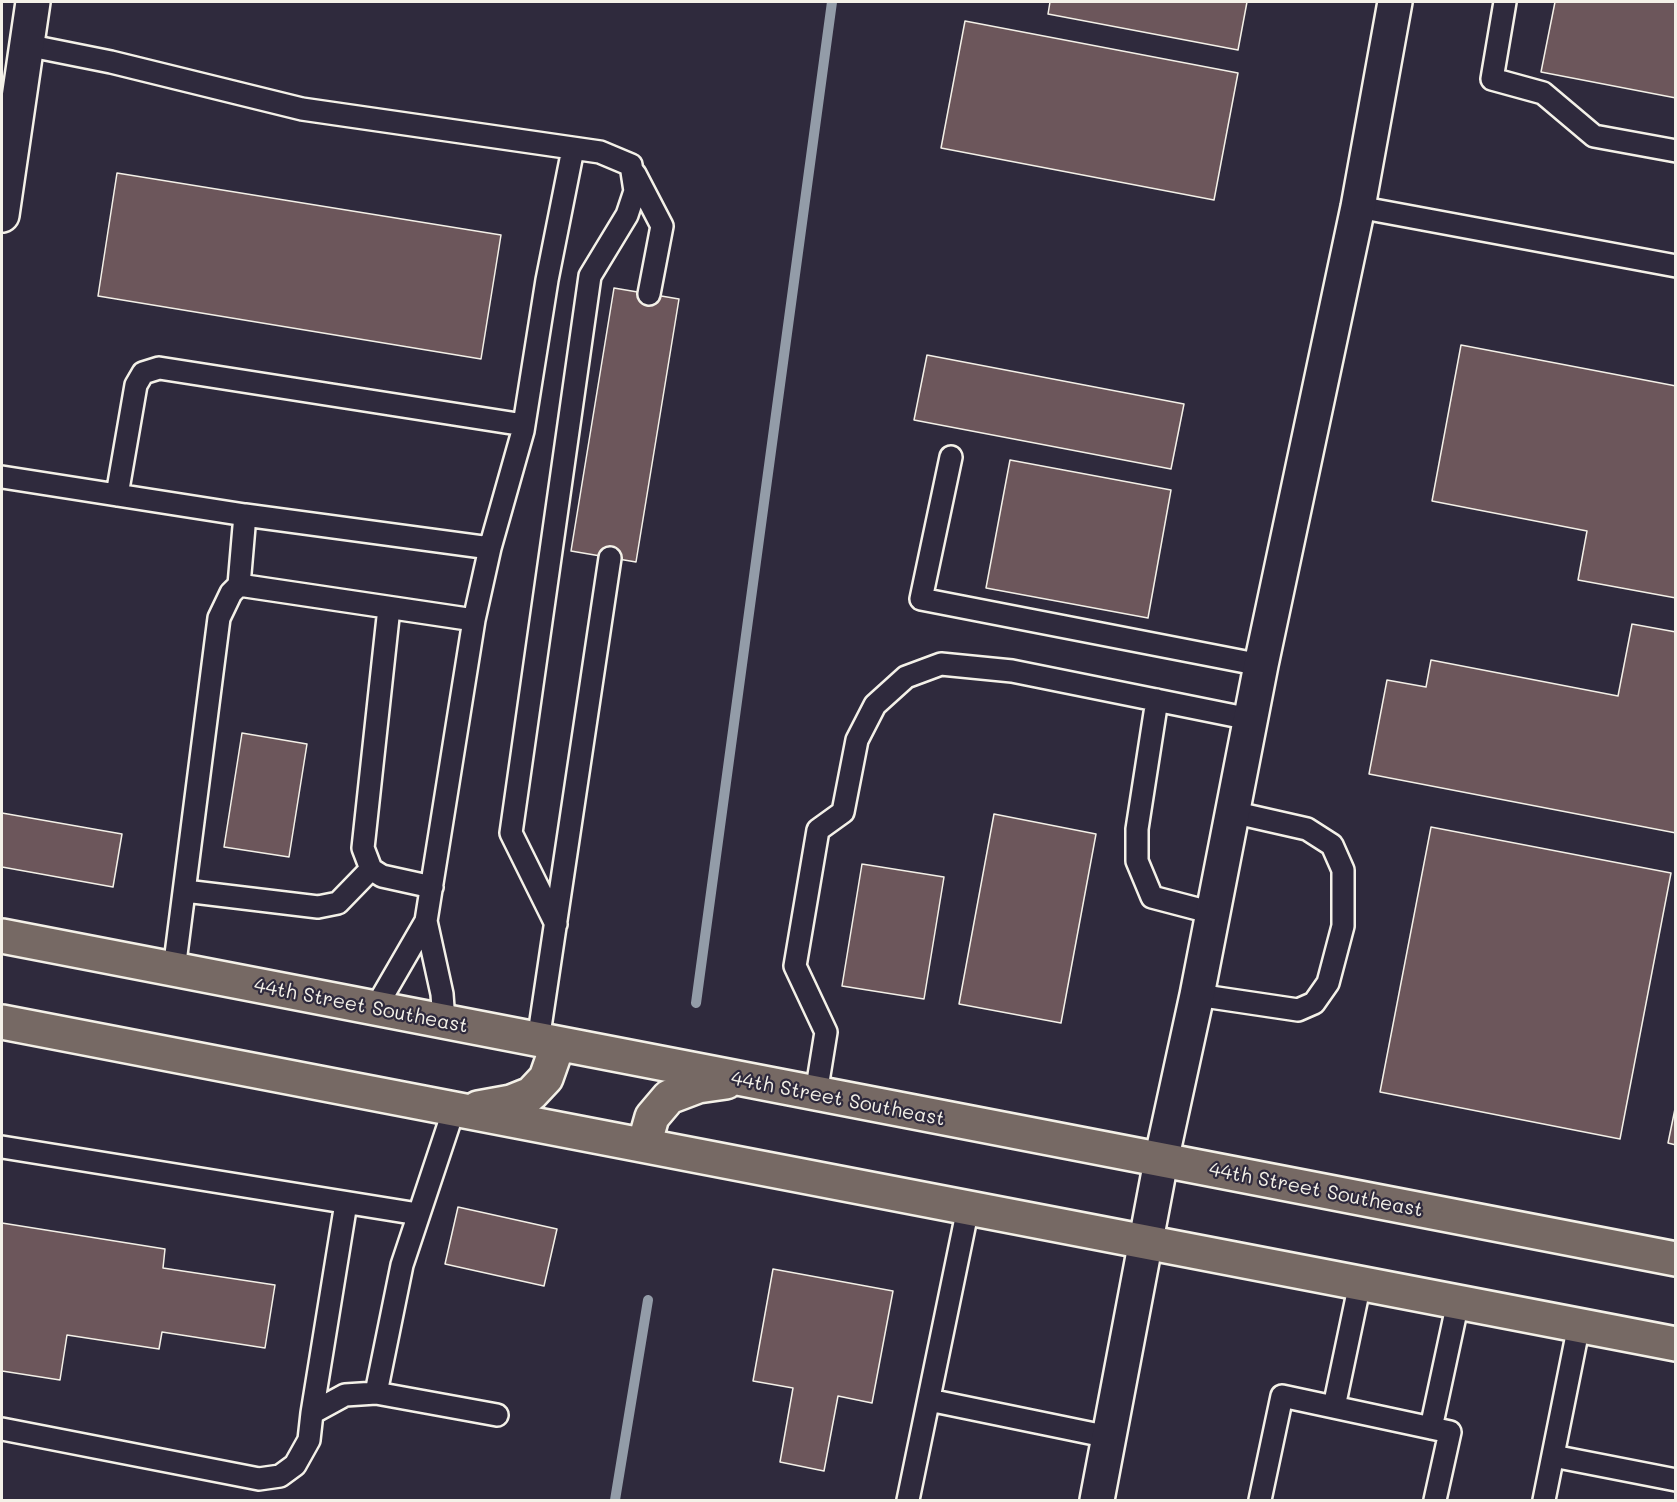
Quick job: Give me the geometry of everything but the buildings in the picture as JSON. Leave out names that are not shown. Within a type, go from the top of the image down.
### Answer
[{"type":"main road","name":"44th Street Southeast","points":[[4,938],[1676,1259]]},
{"type":"main road","points":[[2,1022],[1676,1344]]},
{"type":"main road","points":[[459,1110],[511,1102],[531,1094],[546,1077],[548,1042]]},
{"type":"main road","points":[[644,1145],[651,1118],[669,1097],[698,1086],[742,1080]]},
{"type":"street","points":[[2,214],[33,2]]},
{"type":"street","points":[[1097,1500],[1161,1161],[1197,995],[1250,719],[1358,207],[1395,2]]},
{"type":"lane","points":[[1505,2],[1492,79],[1543,93],[1594,136],[1676,151]]},
{"type":"lane","points":[[26,45],[111,62],[302,109],[600,152],[631,165],[662,226],[649,294]]},
{"type":"lane","points":[[375,1009],[426,921],[474,620],[490,548],[512,478],[524,425],[547,280],[573,149]]},
{"type":"lane","points":[[556,924],[511,833],[590,276],[627,215],[635,191],[631,165]]},
{"type":"lane","points":[[1358,207],[1676,266]]},
{"type":"lane","points":[[117,495],[136,385],[143,374],[159,368],[524,425]]},
{"type":"lane","points":[[951,457],[921,599],[1261,665]]},
{"type":"lane","points":[[2,477],[245,515],[490,548]]},
{"type":"lane","points":[[174,970],[219,618],[231,593],[240,585],[245,515]]},
{"type":"lane","points":[[548,1042],[556,924],[610,558]]},
{"type":"lane","points":[[240,585],[474,620]]},
{"type":"lane","points":[[389,608],[363,848],[371,869],[382,876],[432,887]]},
{"type":"lane","points":[[816,1094],[826,1032],[795,966],[818,830],[843,812],[857,740],[875,705],[906,677],[941,664],[1012,671],[1250,719]]},
{"type":"lane","points":[[1156,700],[1142,789],[1137,861],[1152,897],[1213,913]]},
{"type":"lane","points":[[1197,995],[1298,1010],[1314,1003],[1328,983],[1343,926],[1343,870],[1332,845],[1307,829],[1232,812]]},
{"type":"lane","points":[[185,891],[318,907],[338,903],[371,869]]},
{"type":"lane","points":[[426,921],[442,993],[444,1022]]},
{"type":"lane","points":[[376,1393],[402,1265],[418,1214],[459,1110]]},
{"type":"lane","points":[[2,1147],[418,1214]]},
{"type":"lane","points":[[2,1429],[259,1479],[280,1476],[295,1466],[309,1440],[346,1203]]},
{"type":"lane","points":[[908,1500],[968,1208]]},
{"type":"lane","points":[[1334,1407],[1360,1283]]},
{"type":"lane","points":[[1435,1500],[1440,1430],[1458,1302]]},
{"type":"lane","points":[[1544,1500],[1579,1325]]},
{"type":"lane","points":[[312,1413],[345,1395],[376,1393],[497,1415]]},
{"type":"lane","points":[[1260,1500],[1282,1396],[1440,1430]]},
{"type":"lane","points":[[929,1400],[1109,1437]]},
{"type":"lane","points":[[1553,1456],[1676,1480]]},
{"type":"waterway","points":[[696,1003],[832,2]]},
{"type":"waterway","points":[[615,1500],[648,1300]]}]
